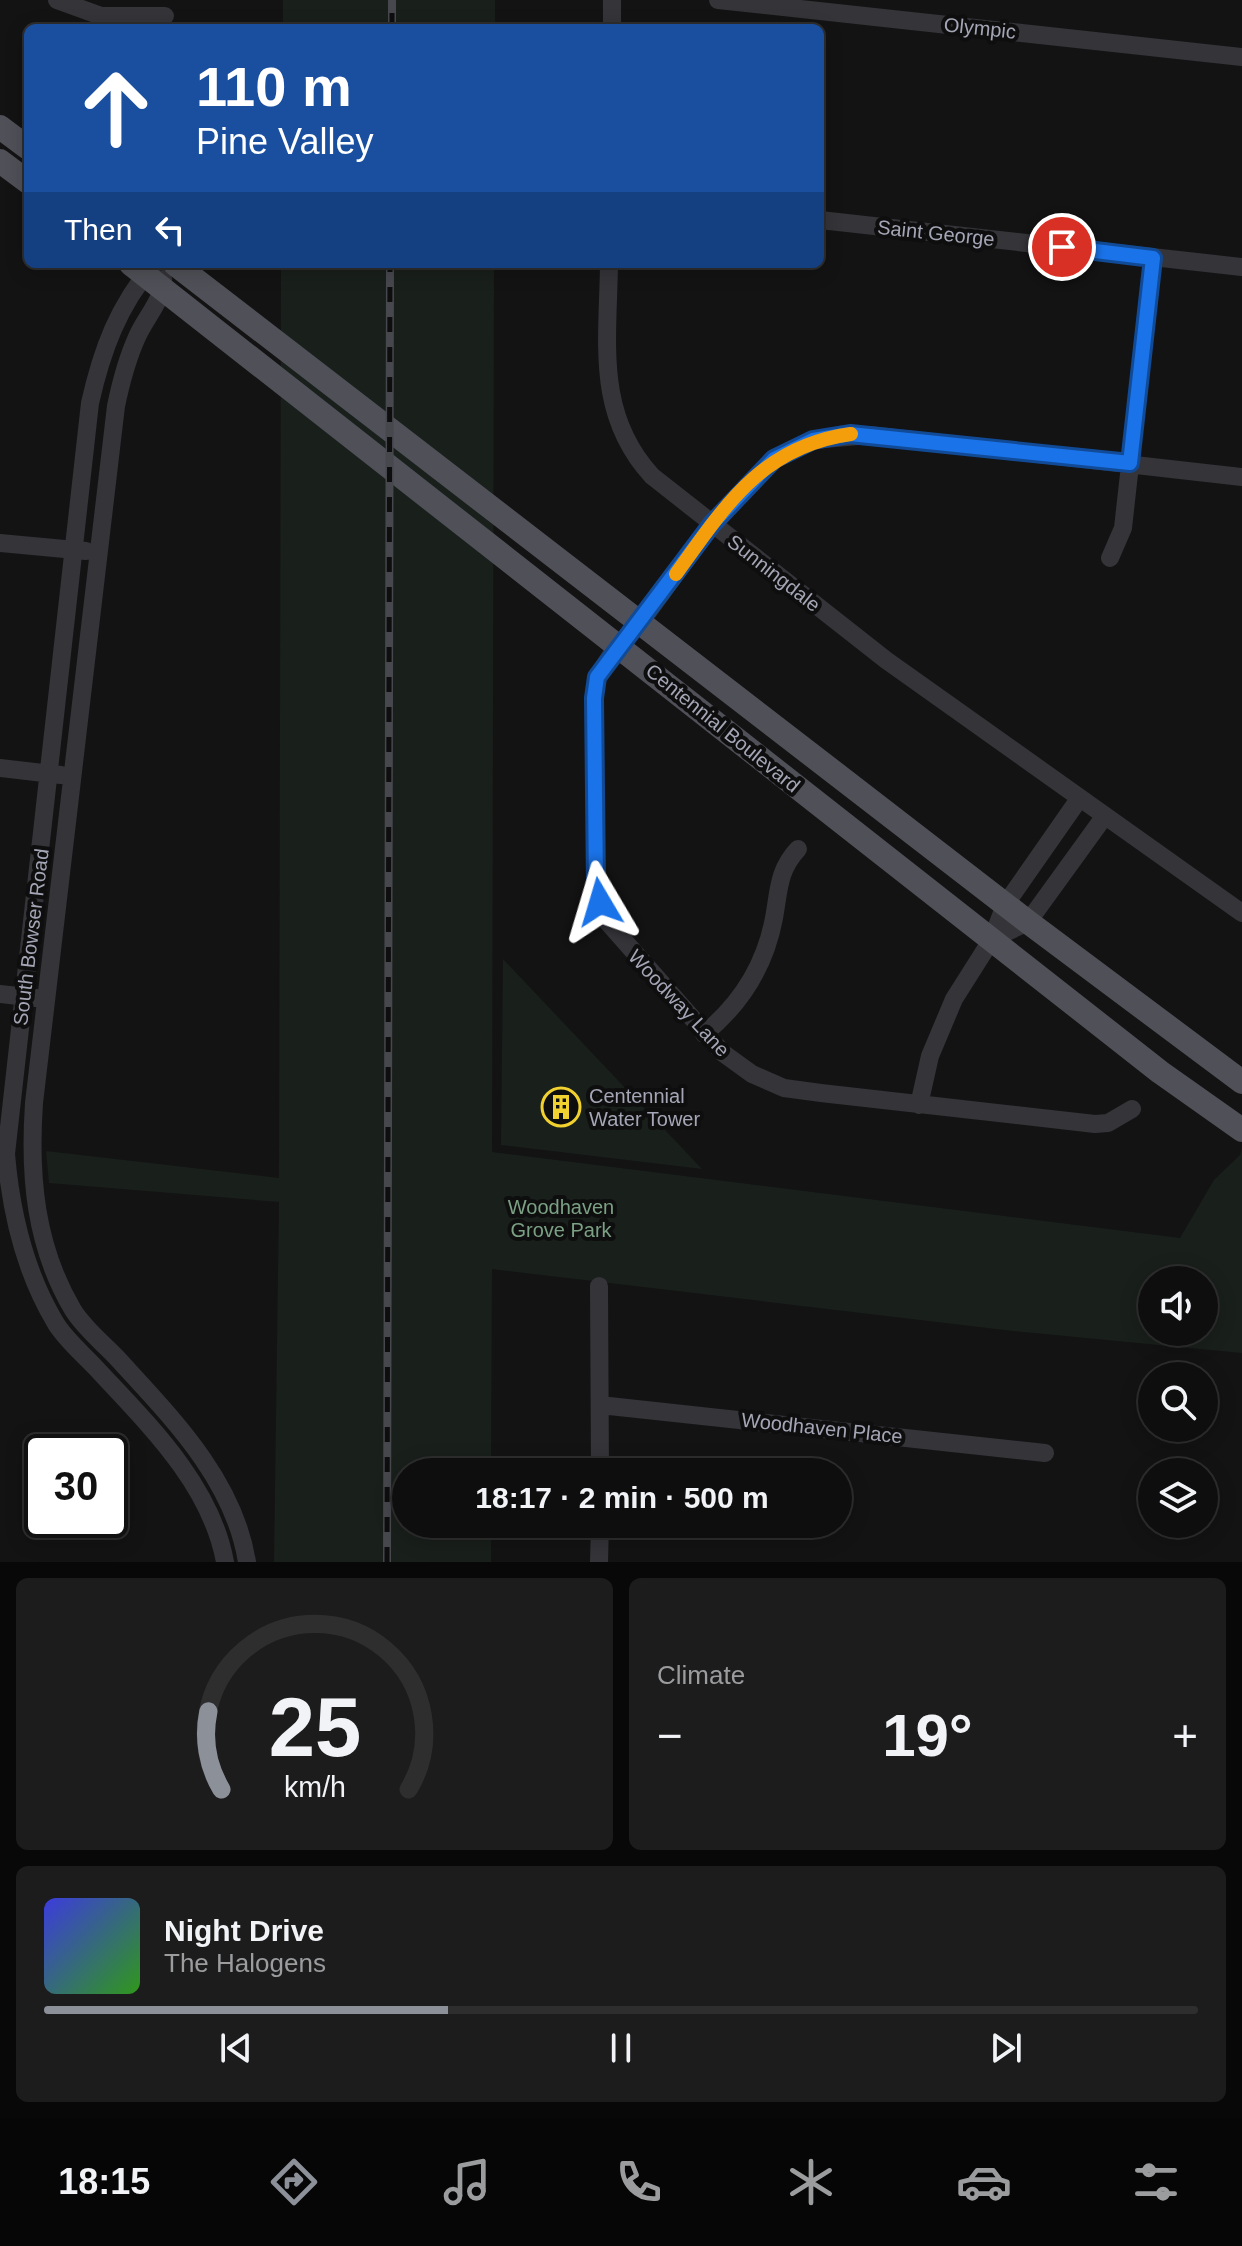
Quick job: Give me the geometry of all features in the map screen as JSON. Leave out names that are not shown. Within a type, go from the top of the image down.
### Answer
[{"type":"main road","points":[[0,127],[24,145]]},
{"type":"main road","points":[[0,161],[24,179]]},
{"type":"main road","name":"Centennial Boulevard","points":[[180,268],[1005,905],[1242,1082]]},
{"type":"main road","name":"Centennial Boulevard","points":[[151,271],[1160,1072],[1242,1130]]},
{"type":"street","points":[[57,0],[101,16],[165,15]]},
{"type":"street","points":[[612,0],[612,24]]},
{"type":"street","name":"Olympic","points":[[718,0],[1242,57]]},
{"type":"street","name":"Saint George","points":[[824,220],[1242,267]]},
{"type":"street","points":[[1110,558],[1123,528],[1153,258]]},
{"type":"street","name":"Sunningdale","points":[[609,268],[608,387],[617,423],[639,462],[652,476],[886,660],[1242,913]]},
{"type":"street","name":"South Bowser Road","points":[[151,271],[115,321],[101,352],[90,403],[6,1154],[9,1199],[23,1253],[56,1324],[147,1423],[198,1490],[225,1562]]},
{"type":"street","name":"South Bowser Road","points":[[151,271],[139,332],[126,363],[116,406],[31,1154],[44,1245],[74,1311],[164,1409],[218,1479],[244,1544],[247,1562]]},
{"type":"street","name":"Woodway Lane","points":[[1132,1109],[1108,1123],[1095,1124],[784,1088],[752,1074],[723,1053],[613,931],[596,885],[594,698],[597,677],[712,524],[774,459],[813,440],[850,434],[1242,477]]},
{"type":"street","points":[[0,543],[97,553]]},
{"type":"street","points":[[0,768],[72,776]]},
{"type":"street","points":[[919,1105],[930,1056],[954,999],[992,939],[1005,905],[1079,799]]},
{"type":"street","points":[[992,939],[1028,922],[1104,817]]},
{"type":"street","points":[[704,1034],[723,1018],[753,981],[765,952],[778,882],[787,861],[798,849]]},
{"type":"street","points":[[0,994],[47,1000]]},
{"type":"street","points":[[599,1286],[600,1458]]},
{"type":"street","name":"Woodhaven Place","points":[[600,1405],[1045,1453]]},
{"type":"street","points":[[599,1562],[600,1538]]},
{"type":"green space","points":[[283,0],[495,0],[495,24],[283,24]]},
{"type":"green space","name":"Woodhaven Grove Park","points":[[281,268],[494,268],[492,1152],[1180,1238],[1214,1180],[1240,1155],[1242,1147],[1242,1353],[1169,1346],[1218,1346],[1218,1266],[1138,1266],[1138,1343],[492,1269],[491,1458],[392,1458],[392,1538],[491,1538],[491,1562],[274,1562],[279,1202],[49,1183],[46,1151],[279,1178]]},
{"type":"green space","points":[[503,959],[702,1169],[501,1145]]},
{"type":"railway","points":[[392,0],[392,24]]},
{"type":"railway","points":[[387,1562],[390,268]]},
{"type":"slow traffic","points":[[676,574],[728,505],[774,459],[813,440],[851,434]]},
{"type":"place","name":"Centennial Water Tower","points":[[561,1107]]},
{"type":"route","points":[[600,902],[596,885],[594,698],[597,677],[712,524],[774,459],[813,440],[850,434],[1130,463],[1153,258],[1062,247]]}]
